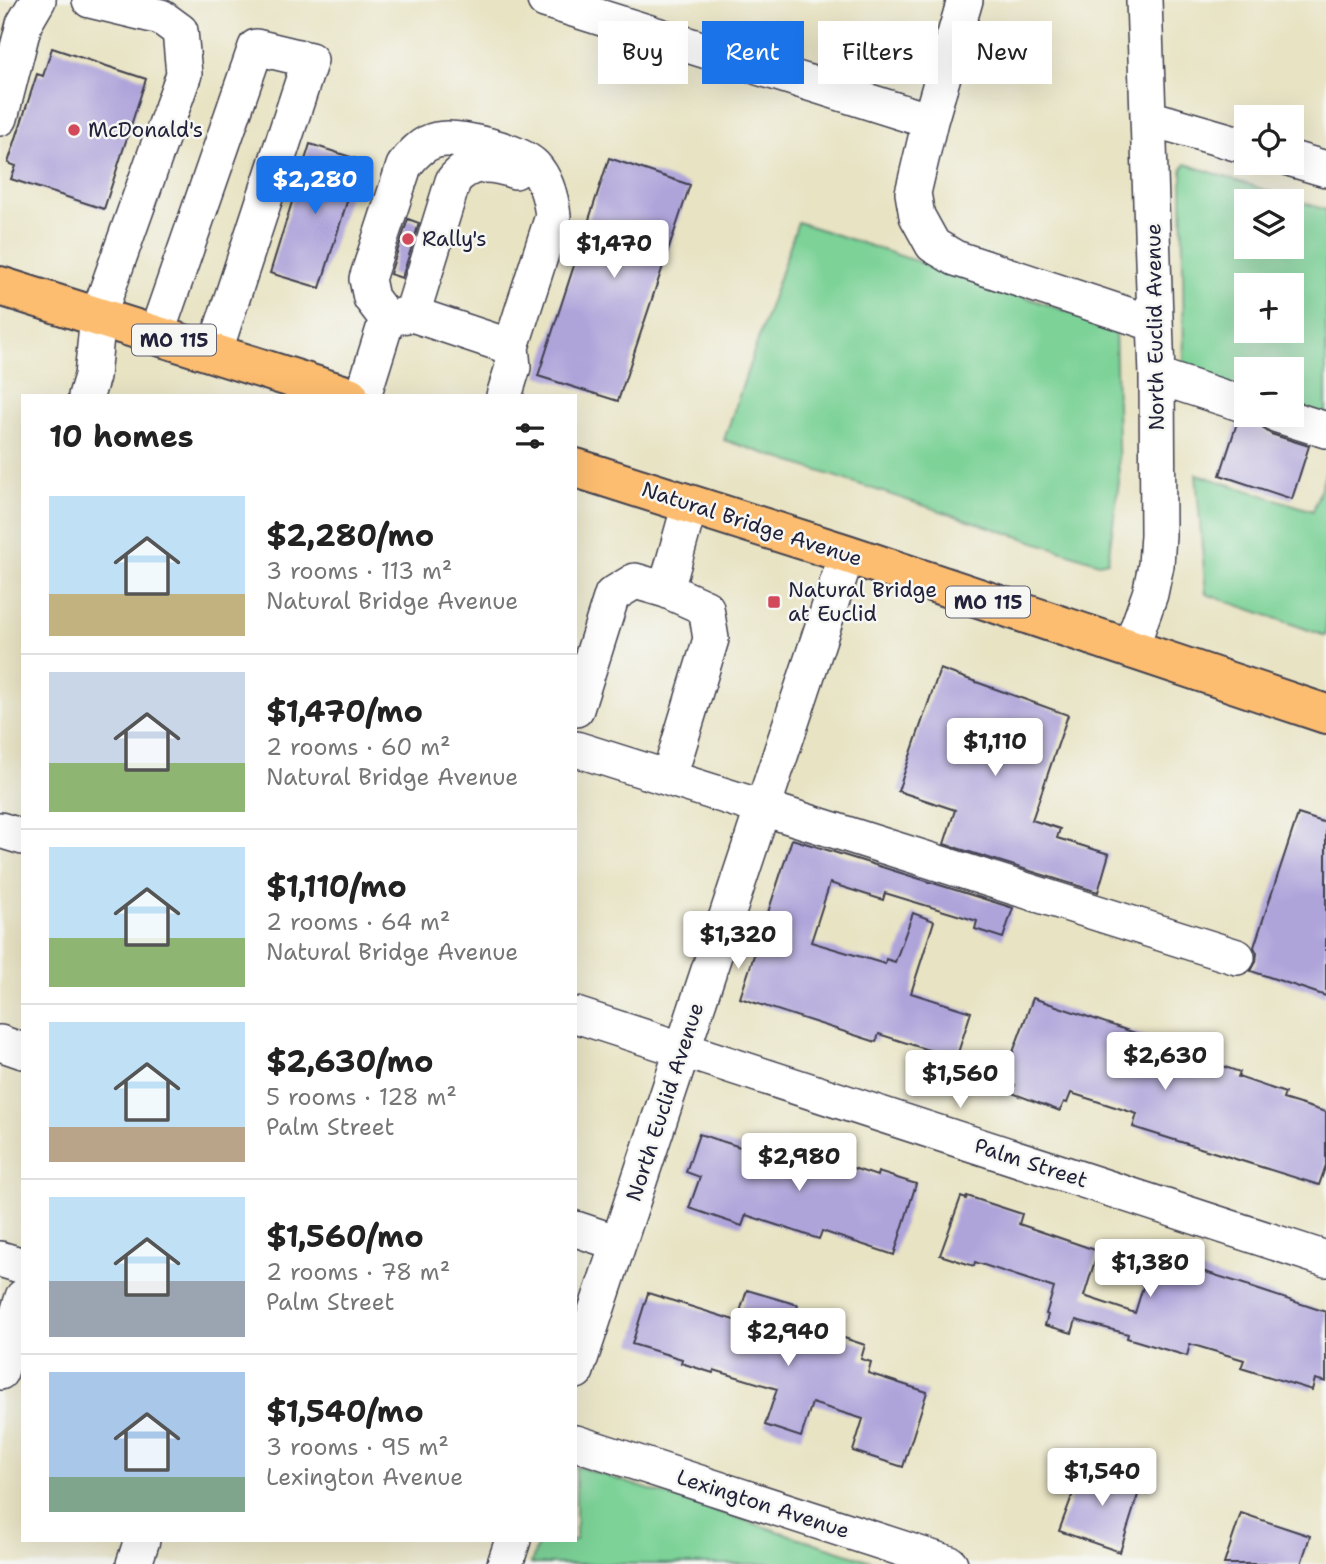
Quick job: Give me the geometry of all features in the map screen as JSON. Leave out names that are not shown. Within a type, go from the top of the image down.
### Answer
[{"type":"main road","name":"MO 115","points":[[0,286],[343,394]]},
{"type":"main road","name":"Natural Bridge Avenue","points":[[577,468],[847,554],[1326,714]]},
{"type":"street","points":[[0,118],[24,24],[38,0]]},
{"type":"street","points":[[87,394],[92,376],[98,316],[184,74],[180,31],[161,17],[90,0]]},
{"type":"street","points":[[545,0],[930,121]]},
{"type":"street","points":[[965,0],[930,121],[913,193],[916,216],[933,245],[955,258],[1155,324]]},
{"type":"street","name":"North Euclid Avenue","points":[[1130,650],[1150,594],[1158,535],[1157,376],[1143,0]]},
{"type":"street","points":[[156,335],[256,47],[310,60],[214,353]]},
{"type":"street","points":[[1149,118],[1234,143]]},
{"type":"street","points":[[505,394],[513,367],[511,347],[553,216],[551,199],[533,164],[512,154],[465,140],[435,140],[411,155],[404,166],[367,279],[371,298],[399,316],[511,347]]},
{"type":"street","points":[[1304,163],[1326,169]]},
{"type":"street","points":[[364,394],[399,316],[448,192],[459,173],[480,164],[500,166],[544,182]]},
{"type":"street","points":[[1157,376],[1234,401]]},
{"type":"street","points":[[1304,423],[1326,430]]},
{"type":"street","points":[[666,590],[690,504]]},
{"type":"street","name":"North Euclid Avenue","points":[[577,1368],[847,554]]},
{"type":"street","points":[[577,706],[612,595],[635,581],[666,590],[706,608],[711,639],[669,777]]},
{"type":"street","points":[[577,749],[1237,957]]},
{"type":"street","points":[[0,830],[21,836]]},
{"type":"street","name":"Palm Street","points":[[577,1015],[1326,1259]]},
{"type":"street","points":[[0,1043],[21,1050]]},
{"type":"street","points":[[577,1229],[618,1243]]},
{"type":"street","points":[[0,1259],[21,1265]]},
{"type":"street","points":[[0,1372],[21,1304]]},
{"type":"street","name":"Lexington Avenue","points":[[577,1443],[950,1564]]},
{"type":"street","points":[[134,1564],[141,1542]]},
{"type":"street","points":[[505,1564],[512,1542]]},
{"type":"green space","points":[[1186,164],[1262,189],[1234,189],[1234,259],[1304,259],[1304,203],[1326,210],[1326,416],[1304,410],[1304,357],[1234,357],[1234,388],[1184,373],[1182,169]]},
{"type":"green space","points":[[798,222],[1115,327],[1119,482],[1108,561],[1099,563],[724,440]]},
{"type":"green space","points":[[1326,472],[1326,636],[1206,594],[1196,474],[1313,511]]},
{"type":"green space","points":[[577,1467],[880,1564],[531,1564],[538,1542],[577,1542]]},
{"type":"building","name":"McDonald's","points":[[52,48],[146,79],[104,209],[11,179],[16,166],[8,163],[37,74],[43,76]]},
{"type":"building","points":[[310,144],[360,160],[320,288],[270,273]]},
{"type":"building","points":[[609,158],[690,185],[618,401],[538,376]]},
{"type":"building","points":[[408,219],[419,223],[402,278],[390,274]]},
{"type":"building","points":[[1236,427],[1263,427],[1271,434],[1309,446],[1292,499],[1220,475]]},
{"type":"building","points":[[940,669],[1068,715],[1032,820],[1060,829],[1057,838],[1109,854],[1098,892],[944,844],[955,810],[898,791]]},
{"type":"building","points":[[1298,814],[1326,823],[1326,996],[1251,971],[1256,962],[1257,953],[1254,947]]},
{"type":"building","points":[[792,839],[1013,908],[1003,938],[975,929],[977,921],[885,893],[883,900],[830,883],[811,942],[885,964],[886,959],[895,962],[913,913],[934,921],[911,993],[971,1012],[956,1059],[879,1034],[876,1042],[740,998]]},
{"type":"building","points":[[1033,998],[1182,1049],[1181,1052],[1240,1072],[1238,1077],[1285,1093],[1283,1099],[1326,1112],[1326,1165],[1319,1185],[1133,1127],[1137,1114],[1071,1093],[1060,1111],[1012,1093],[1015,1085],[1002,1082]]},
{"type":"building","points":[[699,1134],[769,1156],[773,1145],[795,1152],[796,1149],[877,1176],[878,1172],[916,1184],[894,1255],[822,1231],[819,1239],[746,1215],[742,1226],[689,1208],[700,1177],[686,1172]]},
{"type":"building","points":[[967,1196],[1022,1214],[1019,1224],[1098,1251],[1084,1296],[1135,1313],[1150,1264],[1168,1269],[1170,1261],[1326,1312],[1326,1382],[1315,1379],[1312,1390],[1241,1368],[1244,1360],[1190,1344],[1187,1356],[1127,1338],[1128,1334],[1076,1320],[1072,1333],[1045,1325],[1054,1288],[975,1262],[974,1266],[940,1255],[961,1197],[966,1199]]},
{"type":"building","points":[[747,1290],[798,1305],[793,1321],[865,1345],[861,1359],[871,1362],[868,1373],[927,1392],[903,1467],[853,1451],[863,1419],[812,1403],[801,1437],[765,1425],[777,1389],[714,1370],[713,1373],[681,1363],[682,1359],[632,1344],[648,1293],[737,1321]]},
{"type":"building","points":[[1088,1463],[1142,1482],[1120,1552],[1059,1531],[1078,1480],[1081,1481]]},
{"type":"building","points":[[1241,1513],[1310,1536],[1301,1564],[1224,1564]]},
{"type":"place","name":"McDonald's","points":[[74,130]]},
{"type":"place","name":"Rally's","points":[[408,239]]},
{"type":"place","name":"Natural Bridge at Euclid","points":[[774,602]]}]
